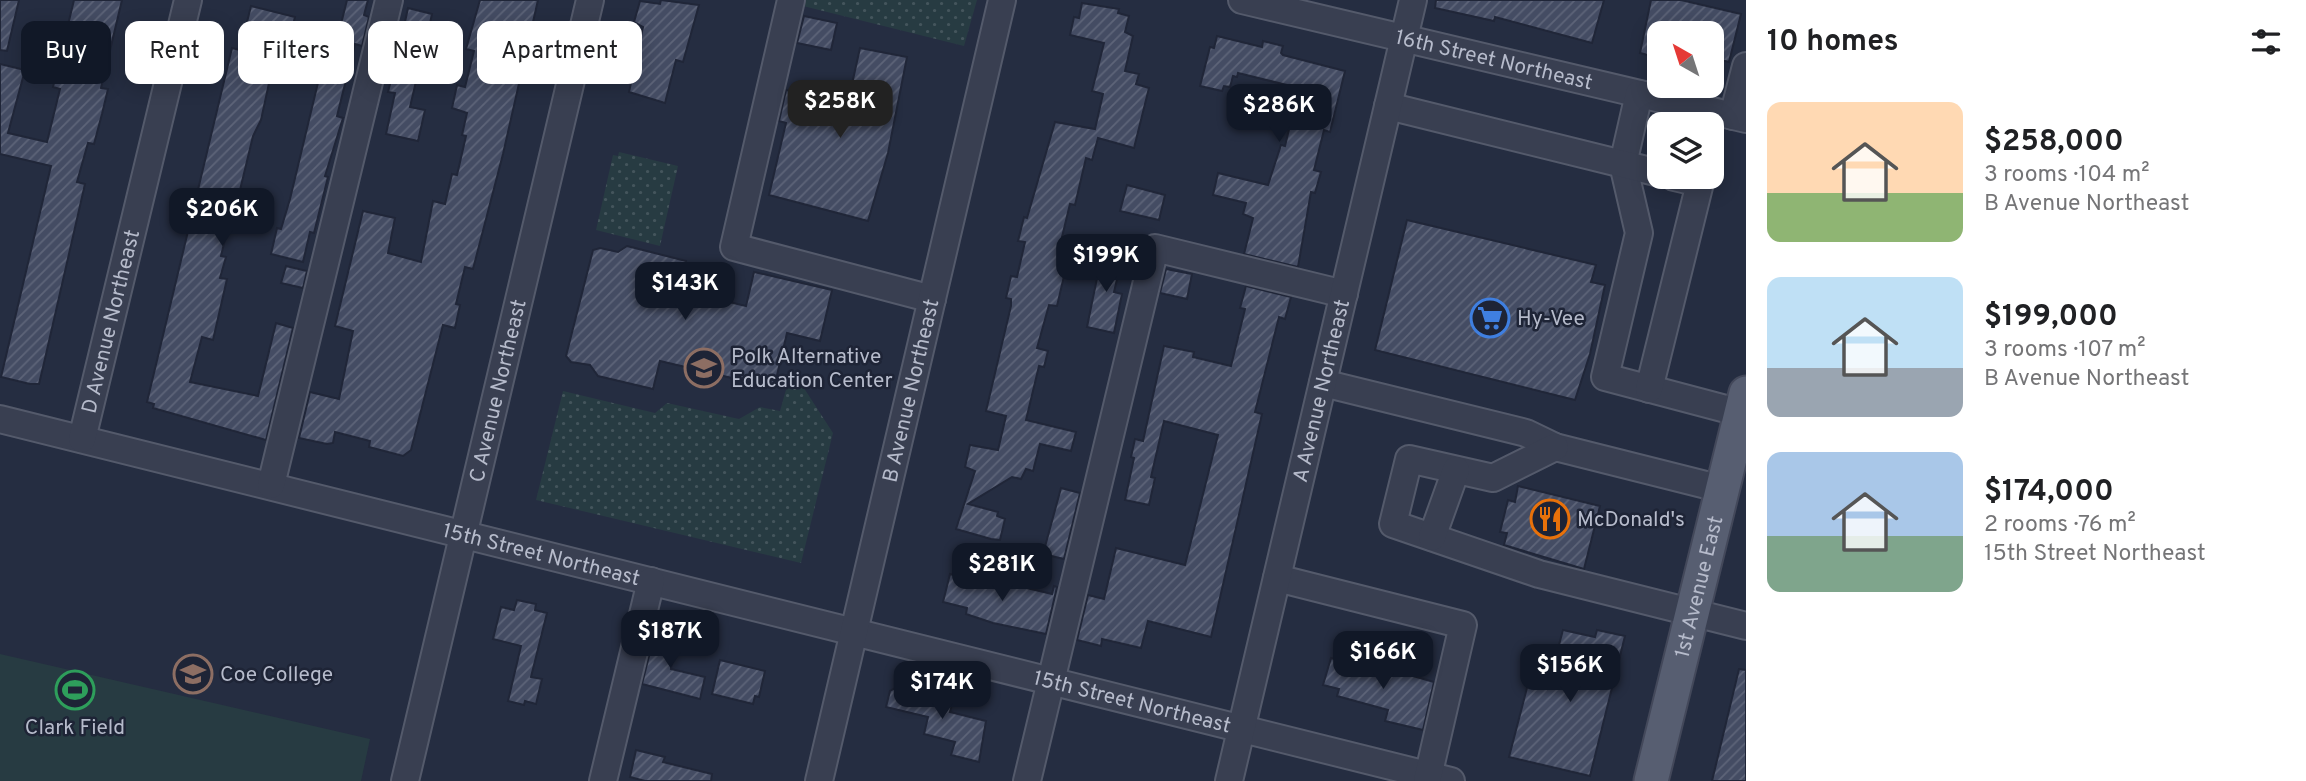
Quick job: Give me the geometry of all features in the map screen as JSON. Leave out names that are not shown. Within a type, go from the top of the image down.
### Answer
[{"type":"main road","name":"1st Avenue East","points":[[1651,781],[1744,403]]},
{"type":"street","name":"D Avenue Northeast","points":[[82,439],[188,0]]},
{"type":"street","points":[[271,485],[389,0]]},
{"type":"street","name":"C Avenue Northeast","points":[[405,781],[590,0]]},
{"type":"street","points":[[791,0],[734,247],[932,299]]},
{"type":"street","name":"B Avenue Northeast","points":[[819,781],[1002,0]]},
{"type":"street","name":"16th Street Northeast","points":[[1242,0],[1740,118]]},
{"type":"street","name":"A Avenue Northeast","points":[[1229,781],[1413,0]]},
{"type":"street","points":[[1740,118],[1746,66]]},
{"type":"street","points":[[1639,94],[1623,164],[1639,233],[1605,377],[1649,390],[1744,403]]},
{"type":"street","points":[[1388,106],[1647,170]]},
{"type":"street","points":[[1649,390],[1699,189]]},
{"type":"street","points":[[1027,781],[1155,248],[1344,293]]},
{"type":"street","points":[[1323,383],[1526,433],[1555,447],[1722,489]]},
{"type":"street","name":"15th Street Northeast","points":[[0,419],[1436,779]]},
{"type":"street","points":[[1555,447],[1493,478],[1409,459],[1393,524],[1539,574],[1746,626]]},
{"type":"street","points":[[1432,537],[1455,470]]},
{"type":"street","points":[[1277,578],[1463,625],[1436,779]]},
{"type":"street","points":[[603,781],[651,581]]},
{"type":"shaded area","points":[[800,0],[977,0],[964,46],[799,5]]},
{"type":"shaded area","points":[[619,152],[678,166],[660,246],[596,230],[613,155],[618,156]]},
{"type":"shaded area","points":[[789,379],[800,382],[833,433],[801,563],[536,500],[563,391],[655,413],[667,403],[739,419],[760,407],[780,411]]},
{"type":"shaded area","name":"Clark Field","points":[[0,654],[370,739],[361,781],[0,781]]},
{"type":"building","points":[[0,0],[19,0],[7,51],[0,50]]},
{"type":"building","points":[[74,0],[122,0],[111,46],[111,21],[69,21]]},
{"type":"building","points":[[347,0],[368,0],[364,15],[369,17],[362,46],[355,44],[354,48],[354,21],[342,21]]},
{"type":"building","points":[[480,0],[538,0],[533,21],[477,21],[477,84],[519,84],[473,269],[465,267],[456,304],[460,305],[455,328],[443,325],[411,450],[403,456],[369,447],[370,441],[335,432],[333,443],[327,444],[299,438],[310,392],[339,399],[353,331],[335,326],[363,211],[395,218],[388,253],[421,262],[433,201],[445,204],[452,174],[457,175],[466,136],[462,135],[467,113],[452,108],[457,85],[465,87],[474,51],[466,49]]},
{"type":"building","points":[[661,0],[699,5],[683,62],[676,60],[665,103],[629,92],[631,84],[642,84],[643,27],[642,21],[634,21],[640,1],[660,4]]},
{"type":"building","points":[[1436,0],[1604,0],[1592,43],[1495,17],[1494,21],[1435,8]]},
{"type":"building","points":[[1651,0],[1681,0],[1741,14],[1729,62],[1724,61],[1724,21],[1647,21],[1647,55],[1640,53]]},
{"type":"building","points":[[1082,3],[1119,9],[1118,13],[1129,16],[1125,32],[1133,36],[1125,71],[1139,74],[1136,84],[1149,88],[1134,148],[1098,138],[1092,160],[1086,158],[1075,205],[1070,204],[1062,237],[1072,242],[1057,306],[1049,305],[1037,348],[1048,351],[1044,367],[1039,366],[1026,420],[1076,432],[1071,451],[1040,444],[1033,471],[1026,469],[1021,479],[1012,477],[968,504],[998,512],[997,516],[1005,519],[1000,540],[991,539],[956,529],[975,471],[965,467],[970,445],[998,450],[1006,416],[986,411],[1011,306],[1011,299],[1006,298],[1011,276],[1017,277],[1025,242],[1018,241],[1055,122],[1095,129],[1103,94],[1092,91],[1104,43],[1070,35],[1074,17],[1079,18]]},
{"type":"building","points":[[251,6],[295,17],[294,21],[247,21]]},
{"type":"building","points":[[408,8],[432,14],[430,21],[405,21]]},
{"type":"building","points":[[804,16],[837,23],[831,50],[797,43]]},
{"type":"building","points":[[1217,36],[1262,47],[1263,41],[1283,46],[1283,55],[1345,71],[1330,132],[1324,130],[1314,170],[1321,172],[1315,193],[1311,192],[1298,267],[1244,254],[1253,218],[1243,214],[1246,203],[1213,195],[1218,173],[1268,185],[1281,145],[1285,146],[1299,88],[1238,73],[1237,77],[1233,76],[1230,87],[1224,86],[1222,91],[1200,86],[1210,47],[1214,48]]},
{"type":"building","points":[[232,48],[238,50],[238,84],[269,84],[221,256],[226,257],[220,278],[227,279],[213,340],[202,337],[190,382],[258,396],[276,323],[293,328],[266,440],[153,408],[154,404],[147,402]]},
{"type":"building","points":[[860,48],[907,57],[888,153],[868,221],[769,195],[786,123],[779,121],[786,90],[848,102]]},
{"type":"building","points":[[0,64],[21,69],[21,84],[8,133],[47,142],[60,89],[53,87],[54,84],[102,84],[101,88],[108,89],[94,144],[88,143],[77,182],[85,184],[39,384],[30,384],[1,377],[51,166],[0,154]]},
{"type":"building","points":[[318,84],[345,84],[337,116],[343,118],[325,176],[328,177],[314,233],[310,232],[303,262],[271,254],[277,228],[281,229]]},
{"type":"building","points":[[390,84],[415,84],[410,107],[425,110],[418,141],[386,134],[395,93],[388,92]]},
{"type":"building","points":[[1127,185],[1165,195],[1159,220],[1120,211]]},
{"type":"building","name":"Hy-Vee","points":[[1407,220],[1596,265],[1591,282],[1605,285],[1590,354],[1575,400],[1375,350]]},
{"type":"building","points":[[627,246],[686,261],[679,290],[746,306],[754,272],[832,290],[820,341],[787,333],[774,388],[660,361],[653,389],[598,376],[590,365],[571,362],[566,356],[593,250],[600,248],[618,252]]},
{"type":"building","points":[[1103,249],[1123,254],[1114,292],[1122,294],[1114,333],[1087,327]]},
{"type":"building","points":[[286,266],[307,271],[303,288],[281,283]]},
{"type":"building","points":[[1166,269],[1192,274],[1187,299],[1160,293]]},
{"type":"building","points":[[1246,286],[1291,297],[1285,319],[1279,317],[1255,412],[1262,414],[1211,637],[1148,621],[1141,648],[1102,639],[1101,646],[1077,640],[1088,595],[1104,599],[1116,548],[1185,565],[1218,435],[1164,421],[1151,477],[1155,478],[1149,505],[1125,500],[1134,458],[1131,457],[1135,439],[1143,441],[1164,346],[1194,352],[1193,357],[1231,366],[1245,309],[1240,308]]},
{"type":"building","name":"McDonald's","points":[[1518,486],[1600,506],[1584,569],[1504,545],[1507,533],[1500,532],[1508,500],[1515,502]]},
{"type":"building","points":[[1061,488],[1080,493],[1064,559],[1043,554]]},
{"type":"building","points":[[950,574],[1000,587],[1001,582],[1052,594],[1054,586],[1057,587],[1046,634],[993,623],[966,614],[967,608],[943,602]]},
{"type":"building","points":[[517,600],[536,604],[535,610],[547,613],[531,677],[542,679],[536,704],[525,701],[524,705],[508,701],[521,646],[493,639],[501,607],[514,610]]},
{"type":"building","points":[[1563,630],[1595,637],[1597,630],[1625,636],[1590,776],[1509,757],[1528,684],[1547,689]]},
{"type":"building","points":[[655,632],[676,637],[671,669],[705,677],[700,699],[642,684]]},
{"type":"building","points":[[1331,658],[1370,669],[1371,664],[1434,682],[1423,730],[1385,721],[1388,710],[1337,696],[1339,689],[1323,685]]},
{"type":"building","points":[[720,660],[765,671],[759,697],[755,696],[753,704],[712,694]]},
{"type":"building","points":[[1739,669],[1746,670],[1746,781],[1712,781]]},
{"type":"building","points":[[897,687],[953,701],[950,712],[986,721],[979,762],[951,755],[955,742],[924,734],[928,717],[886,707],[890,691]]},
{"type":"building","points":[[636,750],[665,757],[663,762],[712,774],[711,781],[645,781],[630,777]]},
{"type":"place","name":"Hy-Vee","points":[[1490,318]]},
{"type":"place","name":"Polk Alternative Education Center","points":[[704,368]]},
{"type":"place","name":"McDonald's","points":[[1550,519]]},
{"type":"place","name":"Coe College","points":[[193,674]]},
{"type":"place","name":"Clark Field","points":[[75,690]]}]
